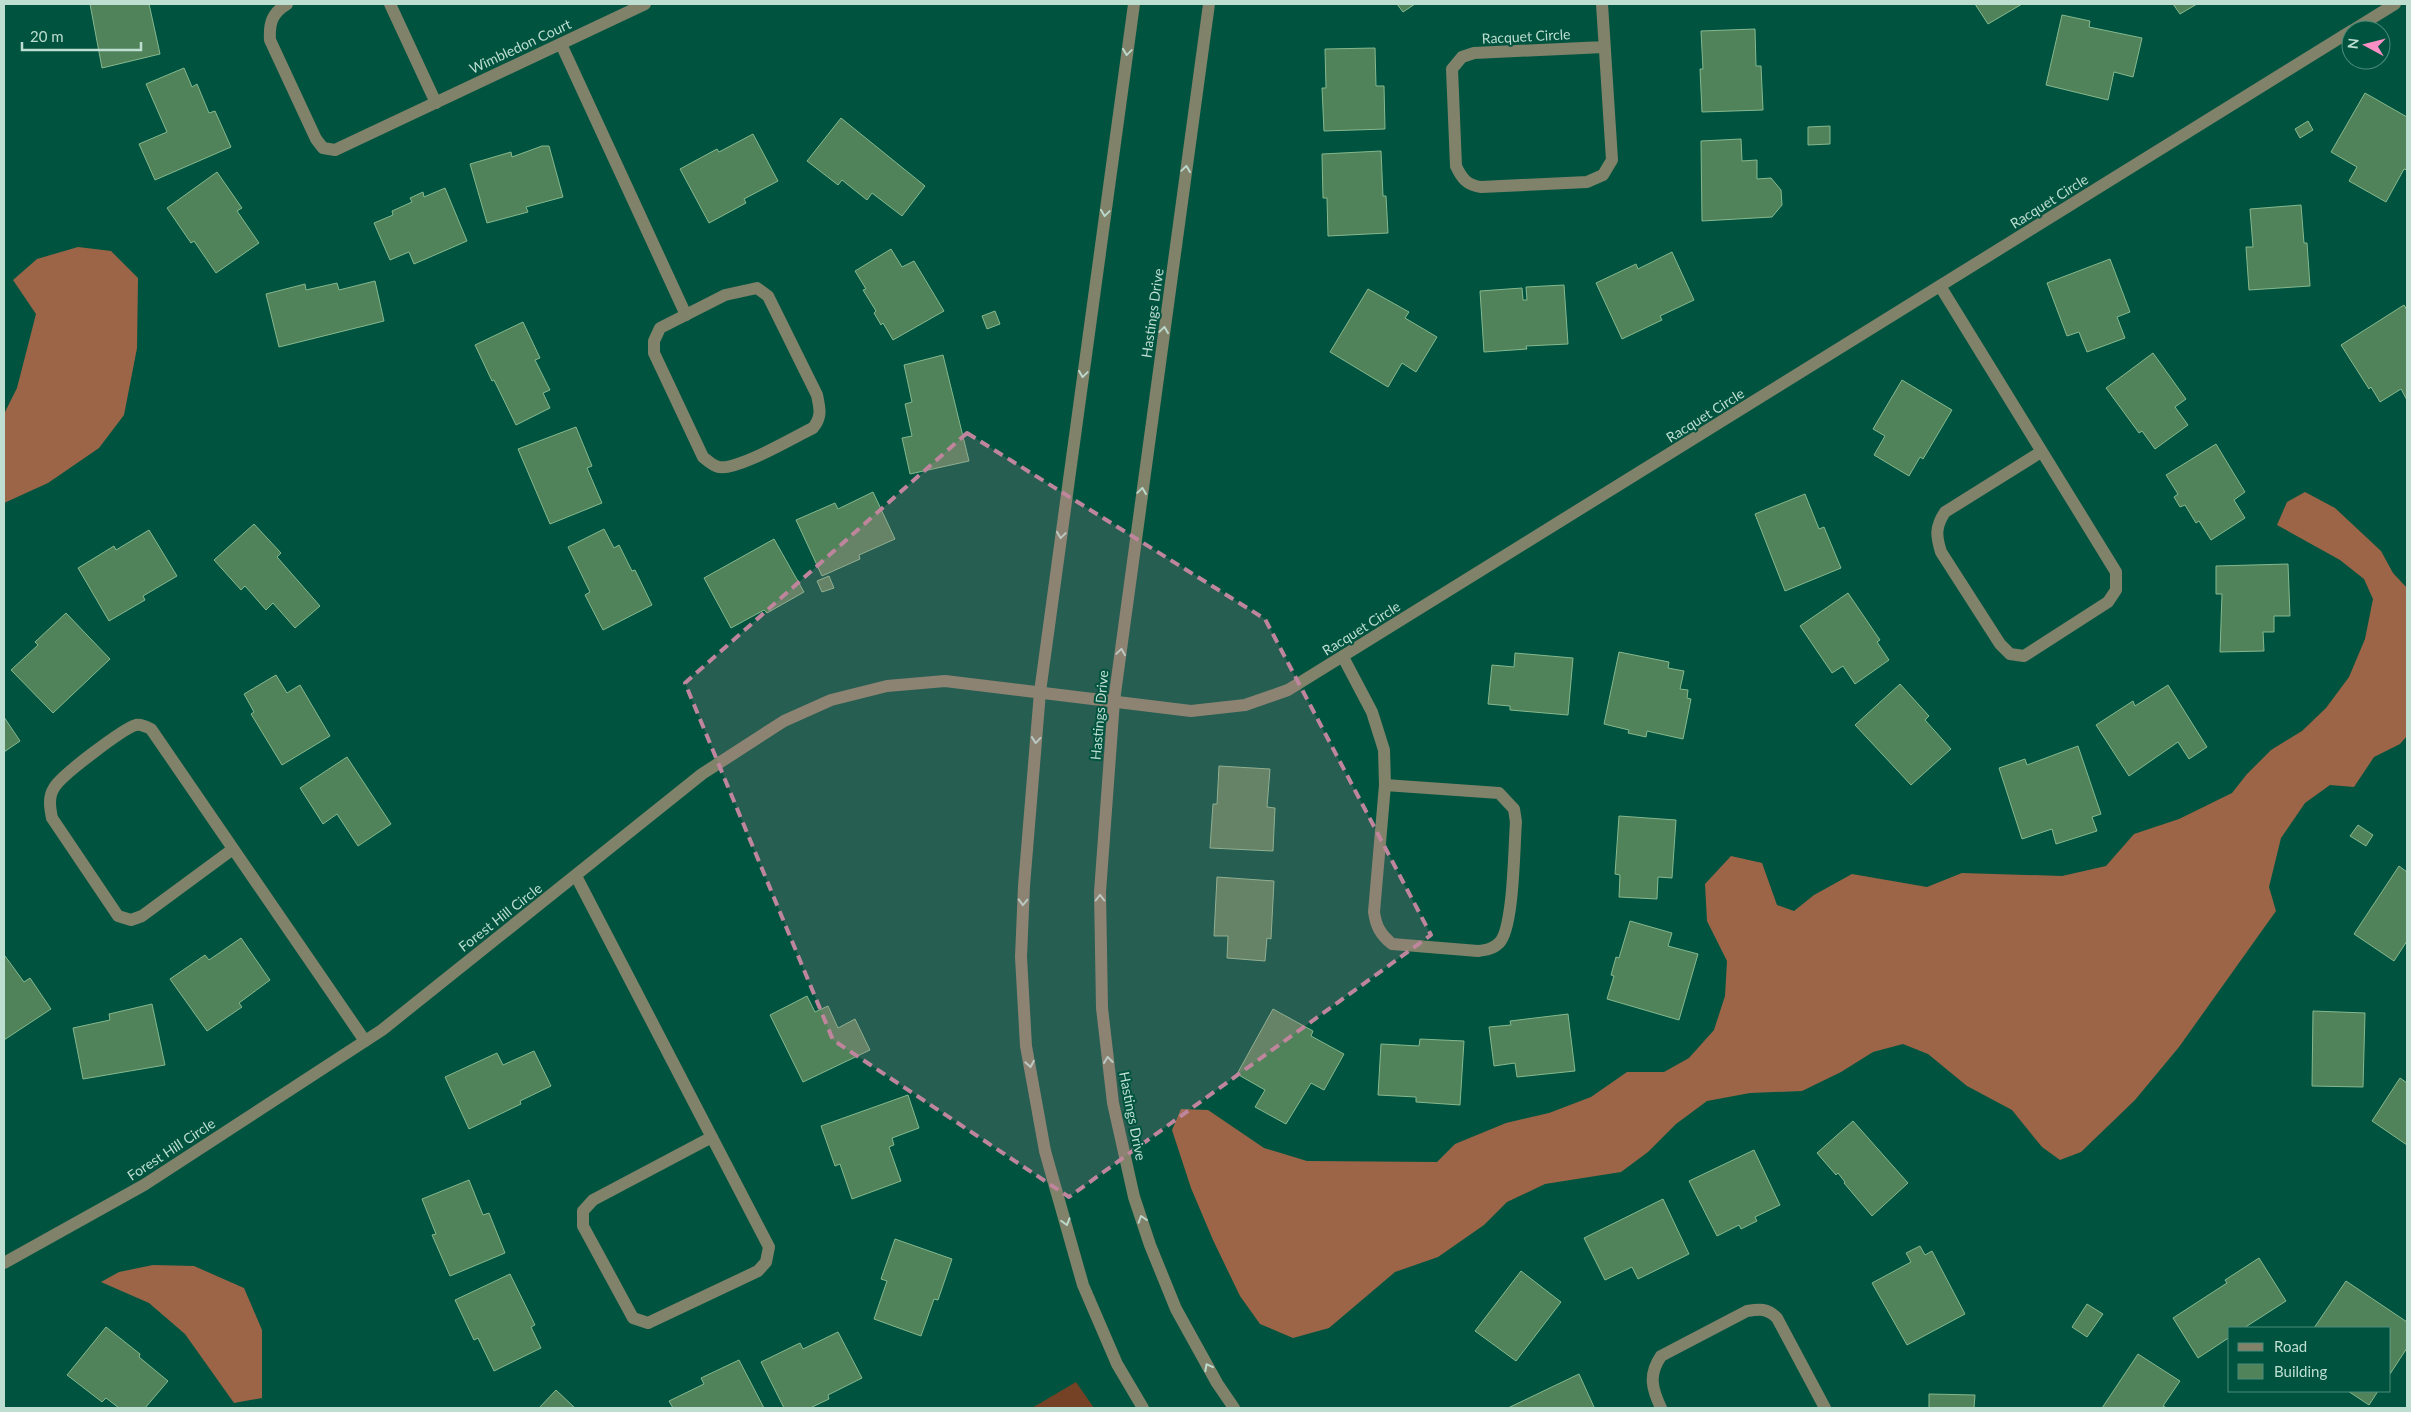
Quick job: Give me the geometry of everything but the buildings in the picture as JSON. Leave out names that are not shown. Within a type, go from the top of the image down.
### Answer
[{"type":"street","name":"Wimbledon Court","points":[[287,4],[275,12],[269,26],[270,40],[316,139],[323,148],[335,150],[645,4]]},
{"type":"street","points":[[390,4],[436,103]]},
{"type":"street","points":[[1134,4],[1040,692],[1024,886],[1022,948],[1026,1046],[1045,1151],[1084,1285],[1117,1364],[1142,1408]]},
{"type":"street","name":"Hastings Drive","points":[[1209,4],[1114,701],[1100,892],[1102,1008],[1113,1103],[1134,1197],[1150,1245],[1176,1309],[1217,1383],[1234,1408]]},
{"type":"street","name":"Racquet Circle","points":[[1602,4],[1612,160],[1603,175],[1587,182],[1481,187],[1471,186],[1461,178],[1456,166],[1452,68],[1462,57],[1474,54],[1604,47]]},
{"type":"street","name":"Racquet Circle","points":[[2370,20],[2395,4]]},
{"type":"street","name":"Racquet Circle","points":[[1040,692],[1191,711],[1245,705],[1288,690],[2341,38]]},
{"type":"street","points":[[561,44],[686,315]]},
{"type":"street","points":[[1940,286],[2116,572],[2116,590],[2108,602],[2024,656],[2010,654],[2000,644],[1941,552],[1936,538],[1937,523],[1945,512],[2041,452]]},
{"type":"street","points":[[756,288],[768,296],[817,395],[820,420],[813,428],[740,464],[730,468],[713,465],[703,457],[654,353],[654,341],[660,328],[686,315],[725,295],[741,290],[756,288]]},
{"type":"street","points":[[1343,657],[1372,712],[1384,750],[1385,785],[1374,912],[1376,927],[1392,944],[1478,951],[1490,949],[1500,942],[1508,925],[1516,822],[1514,809],[1499,793],[1385,785]]},
{"type":"street","name":"Forest Hill Circle","points":[[4,1263],[144,1186],[364,1041],[576,876],[702,774],[784,721],[831,700],[887,686],[945,680],[1040,692]]},
{"type":"street","points":[[233,849],[142,916],[131,920],[118,916],[52,818],[50,803],[53,788],[64,775],[124,731],[137,725],[146,726],[151,729],[233,849],[364,1041]]},
{"type":"street","points":[[576,876],[712,1137],[769,1247],[766,1262],[758,1271],[648,1323],[633,1318],[583,1226],[583,1211],[593,1200],[712,1137]]},
{"type":"street","points":[[1661,1408],[1651,1379],[1654,1366],[1661,1356],[1747,1311],[1760,1309],[1769,1310],[1777,1318],[1824,1408]]},
{"type":"highlighted area","points":[[967,433],[1265,619],[1431,935],[1069,1197],[833,1040],[685,683]]},
{"type":"shaded area","points":[[78,247],[111,251],[138,278],[137,348],[124,415],[99,448],[48,483],[4,503],[4,414],[17,388],[36,314],[13,280],[37,259]]},
{"type":"shaded area","points":[[2305,492],[2335,508],[2381,551],[2393,573],[2407,588],[2407,736],[2400,744],[2374,757],[2354,787],[2330,785],[2305,803],[2281,838],[2269,887],[2276,911],[2179,1047],[2135,1100],[2081,1152],[2060,1160],[2042,1147],[2012,1110],[1967,1086],[1928,1054],[1903,1044],[1873,1052],[1841,1072],[1802,1091],[1750,1093],[1707,1101],[1676,1124],[1648,1152],[1621,1172],[1545,1184],[1507,1202],[1484,1225],[1438,1257],[1395,1272],[1329,1328],[1293,1338],[1260,1324],[1240,1296],[1191,1188],[1172,1130],[1181,1109],[1208,1110],[1264,1148],[1307,1161],[1437,1162],[1455,1144],[1506,1123],[1549,1113],[1591,1097],[1627,1072],[1664,1072],[1689,1058],[1714,1030],[1725,996],[1727,961],[1707,921],[1705,884],[1731,856],[1762,863],[1777,905],[1794,911],[1814,895],[1852,874],[1927,887],[1962,873],[2062,876],[2106,866],[2134,834],[2179,819],[2232,793],[2247,774],[2271,750],[2302,731],[2326,708],[2349,677],[2365,639],[2373,599],[2364,579],[2340,560],[2277,525],[2287,502]]},
{"type":"shaded area","points":[[153,1265],[194,1266],[244,1288],[262,1330],[262,1398],[234,1403],[185,1334],[149,1303],[101,1282],[119,1272]]},
{"type":"shaded area","points":[[1076,1382],[1094,1408],[1032,1408]]}]
